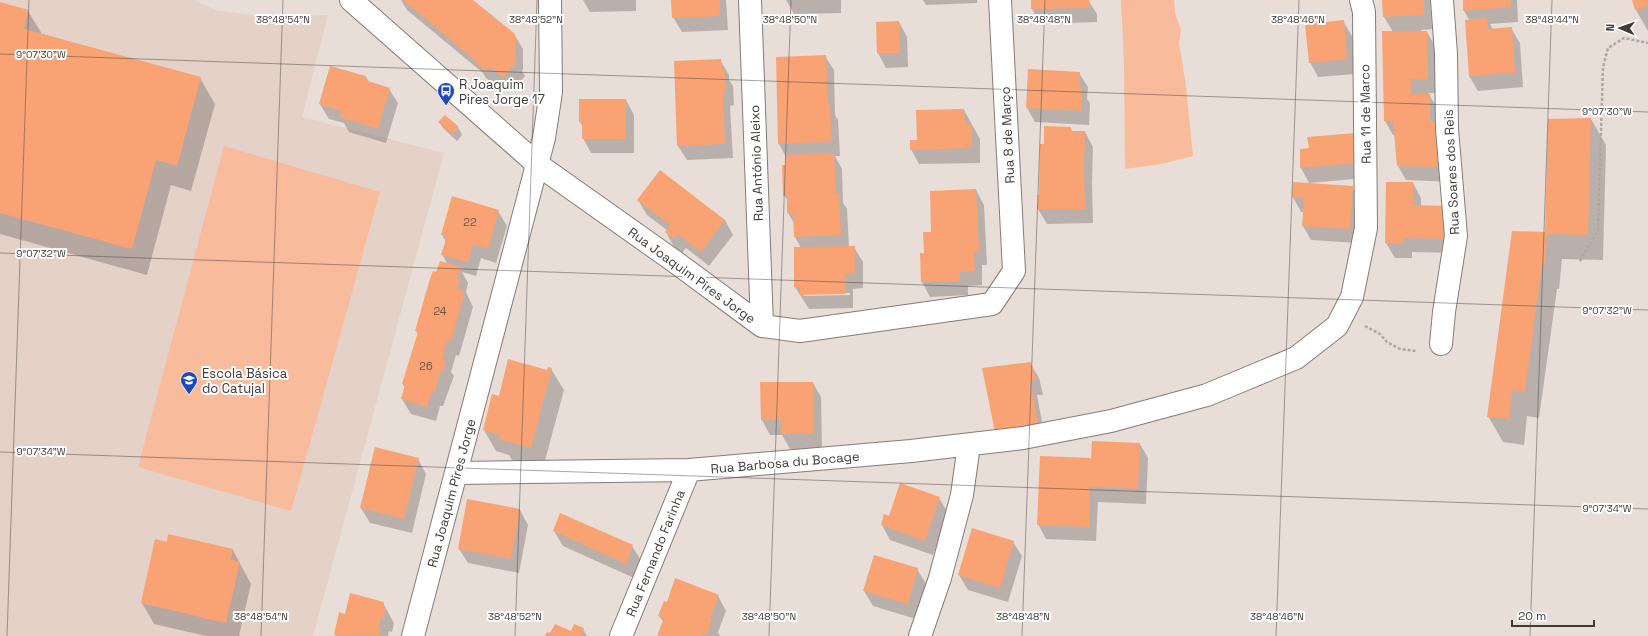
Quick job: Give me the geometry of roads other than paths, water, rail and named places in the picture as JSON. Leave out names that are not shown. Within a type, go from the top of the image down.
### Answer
[{"type":"street","name":"Rua Joaquim Pires Jorge","points":[[351,0],[537,164],[674,261],[762,326],[800,331],[992,304],[1014,271]]},
{"type":"street","points":[[537,164],[544,138],[551,92],[550,0]]},
{"type":"street","name":"Rua António Aleixo","points":[[750,0],[762,326]]},
{"type":"street","name":"Rua 8 de Março","points":[[1000,0],[1014,271]]},
{"type":"street","name":"Rua 11 de Marco","points":[[1342,316],[1352,297],[1366,228],[1364,12],[1361,0]]},
{"type":"street","name":"Rua Soares dos Reis","points":[[1441,344],[1444,312],[1456,236],[1448,129],[1446,54],[1442,0]]},
{"type":"street","name":"Rua Joaquim Pires Jorge","points":[[413,636],[537,164]]},
{"type":"street","name":"Rua Barbosa du Bocage","points":[[456,474],[689,470],[911,452],[1023,438],[1111,421],[1207,395],[1296,358],[1337,326],[1342,316]]},
{"type":"street","points":[[920,636],[940,578],[962,495],[969,445]]},
{"type":"street","name":"Rua Fernando Farinha","points":[[621,636],[689,470]]},
{"type":"place","name":"R Joaquim Pires Jorge 17","points":[[446,106]]},
{"type":"place","name":"Escola Básica do Catujal","points":[[189,395]]}]
